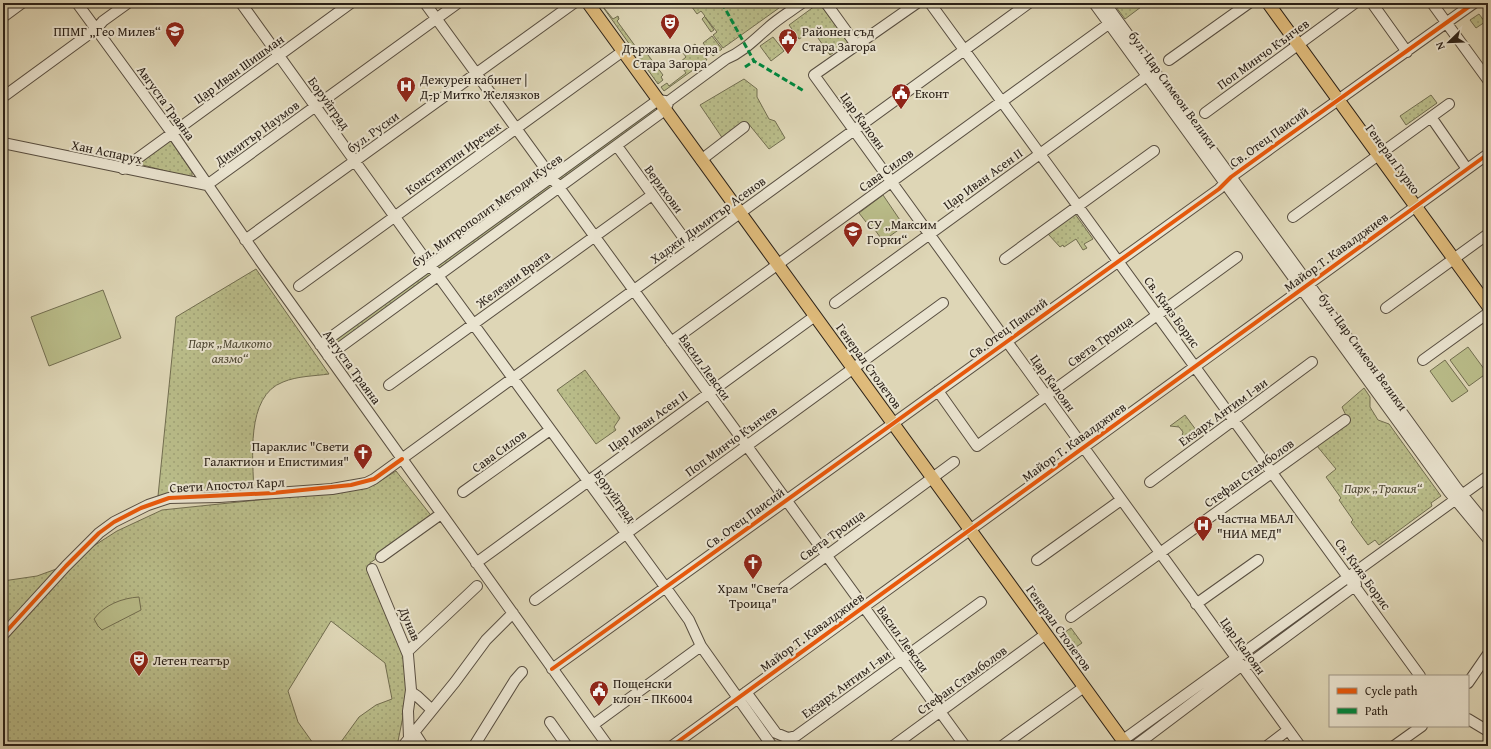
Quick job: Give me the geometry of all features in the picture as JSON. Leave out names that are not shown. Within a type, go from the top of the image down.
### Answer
[{"type":"main road","name":"Генерал Столетов","points":[[588,3],[622,51],[664,104],[701,160],[1046,634],[1124,744]]},
{"type":"main road","name":"Генерал Гурко","points":[[1268,3],[1488,306]]},
{"type":"street","points":[[3,17],[22,3]]},
{"type":"street","name":"Августа Траяна","points":[[77,3],[172,133],[245,240],[608,746]]},
{"type":"street","points":[[3,97],[96,29],[103,21],[128,3]]},
{"type":"street","name":"Боруйград","points":[[241,3],[423,256]]},
{"type":"street","name":"Цар Иван Шишман","points":[[123,169],[351,3]]},
{"type":"street","name":"Васил Левски","points":[[425,3],[965,746]]},
{"type":"street","name":"Димитър Наумов","points":[[207,185],[458,3]]},
{"type":"street","name":"бул. Руски","points":[[245,240],[574,3]]},
{"type":"street","name":"бул. Митрополит Методи Кусев","points":[[320,345],[552,178],[664,104],[802,3]]},
{"type":"street","points":[[826,3],[857,46],[917,3]]},
{"type":"street","name":"Св. Княз Борис","points":[[930,3],[1272,472],[1352,575]]},
{"type":"street","name":"Хаджи Димитър Асенов","points":[[402,459],[1029,3]]},
{"type":"street","name":"бул. Цар Симеон Велики","points":[[1094,3],[1113,21],[1488,539]]},
{"type":"street","name":"бул. Цар Симеон Велики","points":[[1105,3],[1113,21],[1147,76],[1228,181]]},
{"type":"street","points":[[1170,60],[1249,3]]},
{"type":"street","name":"Поп Минчо Кънчев","points":[[1205,113],[1355,3]]},
{"type":"street","points":[[1372,3],[1407,52]]},
{"type":"street","points":[[1432,3],[1488,80]]},
{"type":"street","name":"Св. Отец Паисий","points":[[552,668],[666,588],[1118,262],[1474,3]]},
{"type":"street","name":"Сава Силов","points":[[671,342],[1113,21]]},
{"type":"street","name":"Цар Калоян","points":[[857,46],[814,75],[1196,604],[1240,660],[1300,746]]},
{"type":"street","name":"Константин Иречек","points":[[299,286],[622,51]]},
{"type":"street","name":"Цар Иван Асен II","points":[[835,304],[1147,76]]},
{"type":"street","name":"бул. Митрополит Методи Кусев","points":[[328,356],[617,146],[664,104]]},
{"type":"street","points":[[1293,217],[1449,104]]},
{"type":"street","points":[[1431,117],[1467,169]]},
{"type":"street","points":[[701,160],[744,127]]},
{"type":"street","name":"Хан Аспарух","points":[[3,143],[123,169],[207,185]]},
{"type":"street","name":"Верихови","points":[[617,146],[691,248]]},
{"type":"street","points":[[1005,259],[1154,151]]},
{"type":"street","name":"Майор Т. Кавалджиев","points":[[672,746],[1488,154]]},
{"type":"street","name":"Железни Врата","points":[[389,385],[652,194]]},
{"type":"street","points":[[1386,308],[1488,234]]},
{"type":"street","name":"Света Троица","points":[[938,391],[977,446],[1237,257]]},
{"type":"street","name":"Боруйград","points":[[431,266],[689,620],[701,646],[742,695],[772,746]]},
{"type":"street","name":"Поп Минчо Кънчев","points":[[535,600],[942,303]]},
{"type":"street","points":[[1423,360],[1488,313]]},
{"type":"street","name":"Цар Иван Асен II","points":[[476,563],[815,316]]},
{"type":"street","name":"Екзарх Антим I-ви","points":[[1150,482],[1312,362]]},
{"type":"street","name":"Стефан Стамболов","points":[[1071,617],[1345,420]]},
{"type":"street","name":"Сава Силов","points":[[463,492],[550,430]]},
{"type":"street","name":"Свети Апостол Карл","points":[[3,635],[66,566],[99,533],[114,522],[141,508],[169,498],[273,493],[351,485],[374,479],[402,459]]},
{"type":"street","name":"Света Троица","points":[[784,587],[954,462]]},
{"type":"street","points":[[1124,744],[1488,476]]},
{"type":"street","name":"бул. Цар Симеон Велики","points":[[1459,498],[1488,526]]},
{"type":"street","points":[[1037,560],[1122,500]]},
{"type":"street","points":[[381,557],[441,514]]},
{"type":"street","points":[[1196,604],[1258,560]]},
{"type":"street","name":"Дунав","points":[[372,569],[407,652],[411,692],[408,711],[408,739]]},
{"type":"street","points":[[1240,660],[1245,667],[1356,586],[1352,575]]},
{"type":"street","points":[[407,652],[477,586]]},
{"type":"street","name":"Св. Княз Борис","points":[[1356,586],[1419,675]]},
{"type":"street","name":"Екзарх Антим I-ви","points":[[742,695],[779,736],[792,738],[981,602]]},
{"type":"street","points":[[423,746],[408,739],[486,640],[513,613]]},
{"type":"street","name":"Стефан Стамболов","points":[[893,746],[1046,634]]},
{"type":"street","points":[[593,725],[701,646]]},
{"type":"street","points":[[1469,682],[1488,654]]},
{"type":"street","points":[[1135,746],[1240,660]]},
{"type":"street","points":[[474,746],[515,680],[522,672]]},
{"type":"street","points":[[1002,746],[1084,687]]},
{"type":"street","points":[[411,692],[418,696],[432,710]]},
{"type":"street","points":[[1469,720],[1488,731]]},
{"type":"street","points":[[550,722],[566,746]]},
{"type":"street","points":[[1394,746],[1421,727]]},
{"type":"street","points":[[1267,746],[1288,730]]},
{"type":"green space","points":[[600,3],[613,19],[618,16],[619,19],[617,21],[641,54],[645,51],[663,75],[661,77],[663,80],[658,84]]},
{"type":"green space","points":[[689,3],[786,3],[723,48],[713,35],[717,32],[705,17],[714,30],[711,32],[702,19],[705,16],[701,11],[697,14]]},
{"type":"green space","points":[[819,3],[848,42],[830,55],[813,31],[799,39],[789,25]]},
{"type":"green space","points":[[1113,3],[1138,3],[1141,7],[1125,19]]},
{"type":"green space","points":[[1479,14],[1485,22],[1476,28],[1470,20]]},
{"type":"green space","points":[[712,36],[722,49],[713,56],[703,43]]},
{"type":"green space","points":[[773,37],[784,51],[771,61],[760,46]]},
{"type":"green space","points":[[695,44],[707,60],[664,91],[661,87],[667,83],[669,86],[686,73],[679,63],[686,57],[683,53]]},
{"type":"green space","points":[[744,79],[757,89],[757,97],[769,119],[775,121],[785,138],[769,149],[747,122],[723,139],[700,105]]},
{"type":"green space","points":[[1431,95],[1437,103],[1406,125],[1400,116]]},
{"type":"green space","points":[[658,100],[665,110],[328,356],[320,345]]},
{"type":"green space","points":[[169,141],[172,142],[192,172],[192,178],[139,164]]},
{"type":"green space","points":[[883,195],[904,226],[883,241],[872,226],[870,227],[859,213]]},
{"type":"green space","points":[[1075,214],[1093,239],[1084,244],[1087,248],[1083,250],[1076,239],[1064,247],[1063,245],[1060,247],[1048,234]]},
{"type":"green space","name":"Парк „Малкото аязмо“","points":[[256,269],[329,374],[300,377],[283,382],[271,389],[262,401],[254,430],[254,493],[158,496],[176,317]]},
{"type":"green space","points":[[103,290],[121,338],[49,366],[31,317]]},
{"type":"green space","points":[[1468,347],[1487,373],[1469,386],[1450,360]]},
{"type":"green space","points":[[1445,360],[1468,391],[1452,402],[1430,371]]},
{"type":"green space","points":[[585,370],[620,418],[614,427],[616,430],[596,444],[557,390]]},
{"type":"green space","name":"Парк „Тракия“","points":[[1364,388],[1370,397],[1370,407],[1378,420],[1389,424],[1441,496],[1431,503],[1432,506],[1379,545],[1375,540],[1368,545],[1351,522],[1353,520],[1339,500],[1341,498],[1326,477],[1336,469],[1317,446],[1349,422],[1342,407]]},
{"type":"green space","points":[[1185,415],[1199,434],[1187,443],[1181,440],[1183,432],[1179,427],[1170,426]]},
{"type":"green space","points":[[396,471],[433,518],[370,563],[404,653],[407,697],[397,746],[338,746],[359,717],[376,705],[392,699],[385,663],[331,621],[288,691],[298,722],[315,746],[3,746],[3,581],[37,576],[59,568],[117,531],[162,510],[335,492],[368,487]]},
{"type":"green space","points":[[139,597],[141,610],[102,630],[98,626],[94,619],[108,606],[126,599]]},
{"type":"green space","points":[[1071,628],[1082,643],[1073,649],[1062,634]]},
{"type":"marked path","points":[[706,7],[714,3]]},
{"type":"marked path","points":[[722,3],[754,61],[804,91]]},
{"type":"marked path","points":[[745,67],[754,61]]},
{"type":"cycle path","points":[[552,669],[1219,189],[1231,177],[1474,3]]},
{"type":"cycle path","points":[[672,746],[1488,154]]},
{"type":"cycle path","points":[[3,635],[66,566],[99,533],[114,522],[141,508],[169,498],[273,493],[351,485],[374,479],[402,459]]},
{"type":"place","name":"Държавна Опера Стара Загора","points":[[670,40]]},
{"type":"place","name":"ППМГ „Гео Милев“","points":[[175,48]]},
{"type":"place","name":"Районен съд Стара Загора","points":[[788,55]]},
{"type":"place","name":"Дежурен кабинет | Д-р Митко Желязков","points":[[406,103]]},
{"type":"place","name":"Еконт","points":[[901,110]]},
{"type":"place","name":"СУ „Максим Горки“","points":[[853,248]]},
{"type":"place","name":"Параклис \"Свети Галактион и Епистимия\"","points":[[363,470]]},
{"type":"place","name":"Частна МБАЛ \"НИА МЕД\"","points":[[1203,542]]},
{"type":"place","name":"Храм \"Света Троица\"","points":[[753,580]]},
{"type":"place","name":"Летен театър","points":[[139,677]]},
{"type":"place","name":"Пощенски клон - ПК6004","points":[[599,707]]}]
